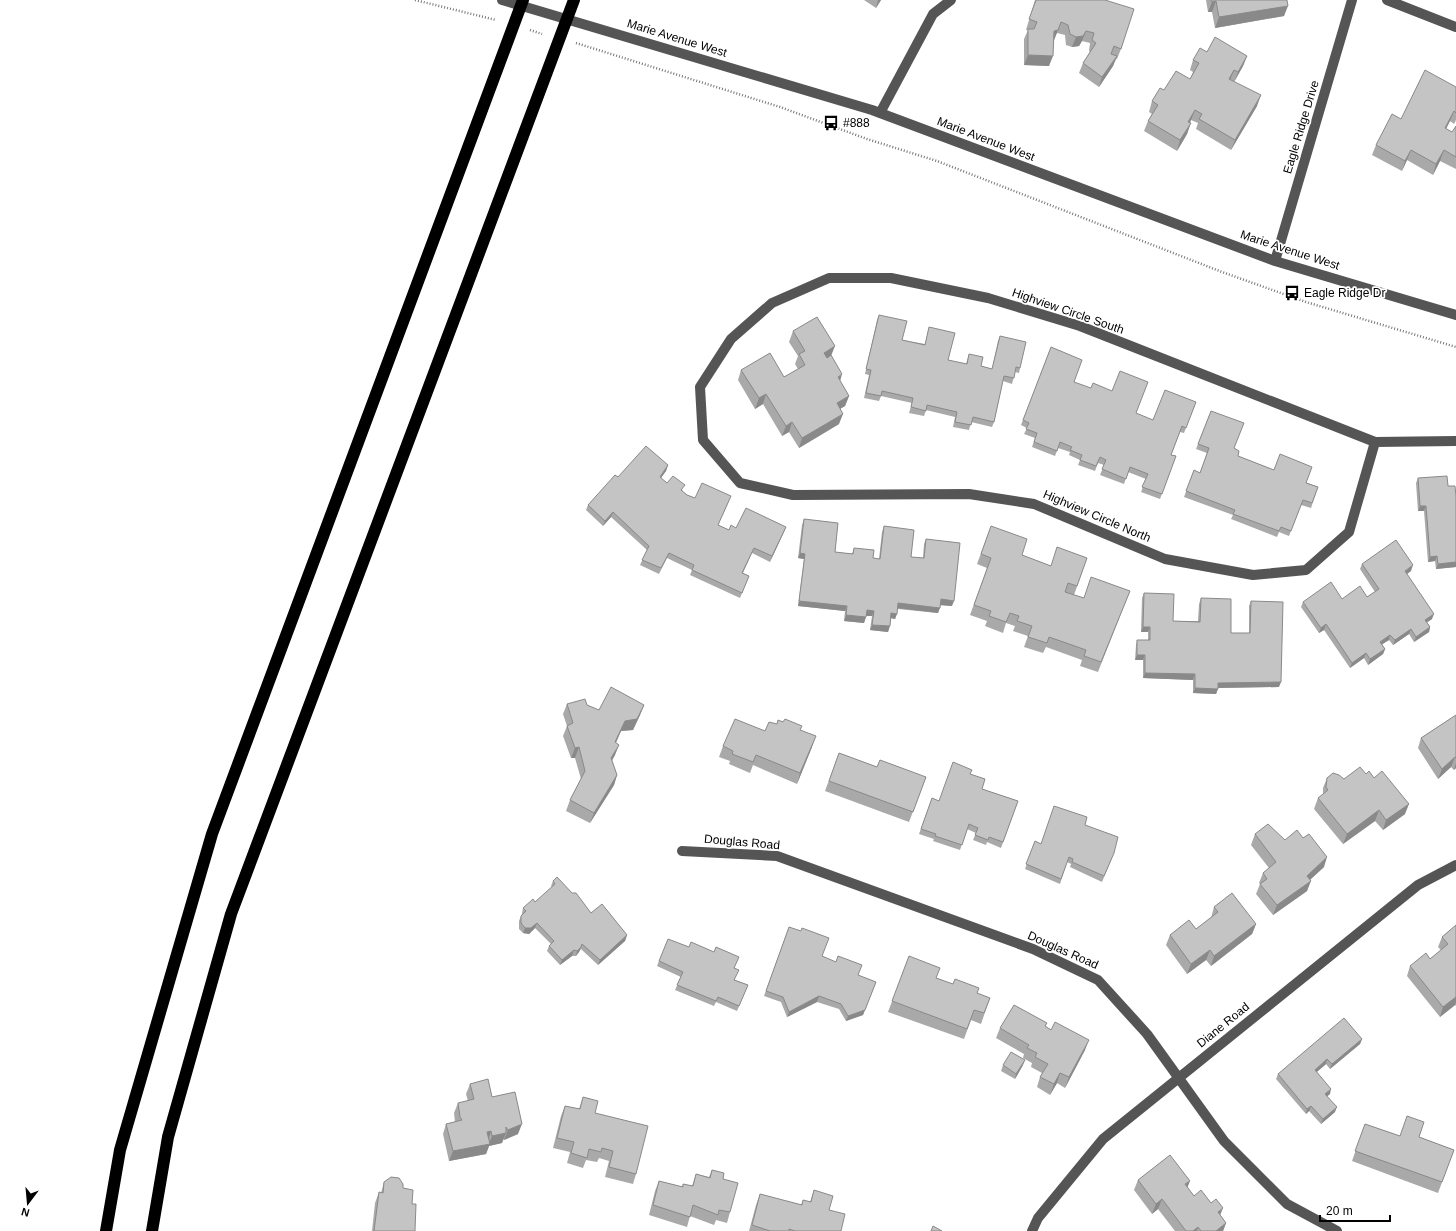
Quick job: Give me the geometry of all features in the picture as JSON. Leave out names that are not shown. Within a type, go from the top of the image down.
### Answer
[{"type":"highway","points":[[106,1231],[120,1150],[212,834],[523,0]]},
{"type":"highway","points":[[152,1231],[168,1137],[232,914],[574,0]]},
{"type":"street","name":"Marie Avenue West","points":[[502,0],[880,113],[1275,261],[1456,314]]},
{"type":"street","points":[[880,113],[933,14],[951,0]]},
{"type":"street","name":"Eagle Ridge Drive","points":[[1275,261],[1352,0]]},
{"type":"street","points":[[1387,0],[1456,27]]},
{"type":"street","name":"Highview Circle South","points":[[700,387],[732,339],[772,303],[829,278],[891,278],[988,298],[1080,326],[1375,442],[1456,441]]},
{"type":"street","name":"Highview Circle North","points":[[700,387],[703,440],[740,483],[793,495],[969,494],[1034,504],[1165,559],[1253,575],[1306,570],[1349,532],[1375,442]]},
{"type":"street","name":"Douglas Road","points":[[682,851],[777,856],[1033,949],[1098,980],[1146,1034],[1179,1077],[1224,1141],[1287,1204],[1337,1231]]},
{"type":"street","name":"Diane Road","points":[[1032,1231],[1038,1218],[1103,1139],[1418,885],[1456,865]]},
{"type":"path","points":[[415,0],[497,20]]},
{"type":"path","points":[[528,29],[543,34]]},
{"type":"path","points":[[573,43],[780,107],[867,139],[937,160],[1229,275],[1306,302],[1456,347]]},
{"type":"building","points":[[1036,0],[1105,0],[1134,9],[1121,49],[1114,46],[1111,54],[1117,56],[1102,77],[1083,63],[1096,43],[1092,40],[1094,33],[1086,31],[1083,36],[1076,37],[1070,34],[1068,25],[1061,22],[1058,30],[1054,31],[1053,56],[1028,55],[1028,29],[1034,29],[1037,22],[1029,19]]},
{"type":"building","points":[[1211,0],[1287,0],[1288,6],[1219,17],[1216,1],[1212,2]]},
{"type":"building","points":[[1215,37],[1247,56],[1238,72],[1234,70],[1229,79],[1261,95],[1235,140],[1199,119],[1202,114],[1195,110],[1188,122],[1191,123],[1180,140],[1148,121],[1158,105],[1152,101],[1160,88],[1164,90],[1176,71],[1190,79],[1199,63],[1193,60],[1200,48],[1207,52]]},
{"type":"building","points":[[1425,70],[1456,87],[1456,113],[1454,111],[1445,128],[1452,132],[1456,126],[1456,157],[1444,150],[1436,164],[1411,150],[1405,161],[1376,145],[1392,114],[1401,119]]},
{"type":"building","points":[[879,315],[907,321],[902,340],[925,345],[929,327],[955,333],[948,360],[967,364],[969,354],[983,357],[981,366],[992,369],[1000,336],[1026,342],[1020,368],[1016,367],[1014,378],[1004,376],[994,422],[973,417],[971,425],[955,422],[957,412],[927,405],[926,411],[911,407],[913,398],[882,391],[881,396],[866,393],[871,370],[866,369]]},
{"type":"building","points":[[817,317],[835,346],[824,353],[827,358],[831,355],[842,374],[838,377],[849,396],[837,403],[843,414],[802,438],[792,422],[786,426],[766,394],[759,398],[741,370],[770,353],[784,377],[805,365],[799,354],[805,351],[793,331]]},
{"type":"building","points":[[1051,347],[1082,360],[1074,382],[1091,388],[1093,383],[1112,391],[1120,371],[1148,382],[1136,413],[1153,420],[1165,390],[1196,402],[1186,428],[1182,426],[1171,455],[1176,456],[1162,494],[1142,487],[1148,474],[1130,467],[1126,479],[1102,469],[1106,460],[1100,457],[1096,466],[1080,460],[1082,455],[1070,450],[1072,447],[1060,442],[1057,451],[1034,442],[1037,433],[1026,429],[1029,423],[1023,420]]},
{"type":"building","points":[[1211,411],[1244,423],[1234,448],[1239,451],[1238,456],[1274,470],[1280,454],[1312,467],[1306,483],[1318,487],[1312,503],[1303,500],[1291,531],[1281,527],[1279,531],[1233,514],[1235,510],[1186,491],[1194,470],[1200,473],[1209,448],[1198,444]]},
{"type":"building","points":[[646,446],[668,465],[660,477],[667,483],[673,476],[685,485],[681,490],[687,495],[695,498],[702,483],[731,496],[718,525],[729,530],[731,525],[736,528],[746,508],[786,527],[772,556],[754,548],[742,573],[749,576],[742,593],[692,570],[694,565],[669,553],[661,568],[642,560],[649,546],[613,512],[605,521],[588,505],[615,475],[618,477]]},
{"type":"building","points":[[1447,476],[1448,486],[1455,486],[1456,562],[1438,564],[1437,556],[1430,557],[1426,506],[1420,506],[1418,478]]},
{"type":"building","points":[[804,519],[838,523],[835,552],[853,554],[854,548],[874,550],[873,558],[880,559],[884,526],[914,530],[911,557],[924,558],[926,539],[960,543],[954,601],[941,599],[940,608],[898,603],[897,614],[891,613],[890,626],[872,625],[874,611],[867,610],[866,617],[846,615],[847,606],[799,601],[805,554],[800,553]]},
{"type":"building","points":[[991,526],[1027,539],[1022,555],[1051,566],[1057,547],[1087,558],[1077,586],[1068,583],[1065,592],[1084,598],[1091,577],[1130,591],[1101,662],[1084,656],[1086,650],[1049,637],[1047,643],[1028,637],[1032,626],[1017,621],[1019,616],[1010,613],[1006,622],[989,616],[991,611],[974,605],[991,558],[981,554]]},
{"type":"building","points":[[1396,540],[1413,565],[1405,571],[1434,614],[1425,620],[1430,627],[1416,637],[1411,629],[1395,640],[1390,635],[1380,642],[1385,649],[1370,659],[1366,653],[1352,663],[1326,624],[1321,628],[1303,602],[1331,582],[1342,599],[1360,586],[1367,597],[1379,589],[1362,564]]},
{"type":"building","points":[[1144,593],[1174,594],[1173,621],[1200,622],[1201,598],[1231,599],[1231,633],[1250,633],[1251,601],[1283,602],[1281,682],[1218,683],[1218,689],[1195,688],[1195,674],[1145,673],[1145,655],[1137,655],[1137,640],[1150,640],[1150,627],[1143,627]]},
{"type":"building","points":[[611,687],[644,705],[637,719],[625,721],[615,742],[619,745],[611,758],[617,775],[594,813],[570,800],[585,771],[579,747],[575,748],[567,726],[573,723],[567,704],[585,699],[587,705],[599,710]]},
{"type":"building","points":[[1456,715],[1456,758],[1455,757],[1442,769],[1421,738]]},
{"type":"building","points":[[735,719],[765,731],[769,722],[777,724],[778,720],[783,722],[785,719],[802,726],[800,730],[816,736],[800,773],[756,755],[753,762],[732,754],[733,751],[723,746]]},
{"type":"building","points":[[839,753],[877,767],[880,760],[926,777],[913,812],[829,781]]},
{"type":"building","points":[[953,762],[972,770],[970,774],[985,779],[982,789],[1018,801],[1003,842],[989,837],[988,840],[975,835],[978,828],[969,824],[962,845],[935,836],[936,834],[921,829],[932,798],[939,801]]},
{"type":"building","points":[[1360,767],[1366,774],[1369,771],[1374,778],[1382,771],[1409,804],[1386,820],[1379,810],[1347,834],[1318,798],[1328,790],[1326,787],[1327,778],[1333,773],[1344,779]]},
{"type":"building","points":[[1054,806],[1087,817],[1085,825],[1118,837],[1114,853],[1104,876],[1072,862],[1073,859],[1069,857],[1061,879],[1026,864],[1035,841],[1041,844]]},
{"type":"building","points":[[1268,824],[1285,840],[1297,830],[1303,838],[1309,834],[1327,857],[1307,876],[1311,881],[1277,905],[1260,884],[1267,879],[1263,873],[1276,862],[1255,834]]},
{"type":"building","points":[[557,877],[572,893],[576,893],[591,913],[602,904],[627,935],[600,960],[582,944],[577,951],[574,950],[562,960],[549,946],[554,941],[537,923],[531,928],[525,928],[521,923],[521,916],[526,911],[523,908],[533,899],[535,902],[555,884],[553,881]]},
{"type":"building","points":[[1232,893],[1256,924],[1214,956],[1210,950],[1191,964],[1170,935],[1189,920],[1196,929],[1218,912],[1214,907]]},
{"type":"building","points":[[1456,925],[1456,997],[1443,1007],[1410,966],[1426,953],[1430,959],[1448,944],[1442,937]]},
{"type":"building","points":[[789,927],[801,931],[802,928],[829,938],[822,956],[836,962],[838,956],[862,965],[858,975],[876,982],[865,1010],[848,1016],[841,1004],[819,996],[789,1012],[783,997],[766,991]]},
{"type":"building","points":[[668,939],[689,947],[691,942],[714,952],[716,947],[739,957],[734,968],[739,970],[734,980],[748,985],[739,1006],[718,997],[716,1001],[677,985],[683,972],[659,961]]},
{"type":"building","points":[[909,956],[940,968],[936,978],[953,984],[955,979],[979,988],[977,993],[990,998],[984,1013],[974,1010],[967,1029],[892,1001]]},
{"type":"building","points":[[1014,1005],[1047,1023],[1045,1026],[1051,1030],[1055,1022],[1089,1040],[1069,1077],[1060,1073],[1054,1084],[1040,1077],[1048,1064],[1035,1057],[1037,1053],[1027,1048],[1029,1045],[1000,1028]]},
{"type":"building","points":[[1344,1018],[1362,1039],[1332,1064],[1327,1059],[1315,1070],[1331,1089],[1325,1094],[1337,1107],[1323,1119],[1311,1106],[1307,1109],[1278,1074]]},
{"type":"building","points":[[1011,1052],[1025,1060],[1016,1074],[1003,1065]]},
{"type":"building","points":[[488,1079],[492,1097],[515,1092],[522,1124],[508,1130],[506,1127],[506,1133],[492,1136],[491,1131],[487,1132],[490,1144],[453,1151],[446,1124],[462,1120],[460,1117],[458,1103],[474,1099],[470,1084]]},
{"type":"building","points":[[583,1097],[598,1101],[595,1113],[648,1126],[636,1174],[609,1167],[613,1151],[602,1148],[601,1152],[589,1149],[587,1158],[571,1153],[574,1142],[557,1138],[565,1106],[580,1109]]},
{"type":"building","points":[[1407,1116],[1424,1122],[1419,1137],[1454,1150],[1442,1182],[1355,1151],[1365,1124],[1400,1136]]},
{"type":"building","points":[[1170,1155],[1190,1181],[1185,1184],[1194,1196],[1201,1190],[1211,1203],[1216,1199],[1223,1208],[1218,1212],[1226,1223],[1216,1231],[1201,1231],[1198,1227],[1193,1231],[1186,1231],[1162,1199],[1156,1204],[1138,1180]]},
{"type":"building","points":[[712,1170],[724,1173],[723,1179],[738,1183],[730,1212],[719,1210],[718,1215],[693,1205],[690,1217],[653,1205],[659,1181],[683,1187],[683,1184],[693,1186],[696,1174],[710,1178]]},
{"type":"building","points":[[391,1177],[399,1178],[403,1184],[403,1188],[413,1190],[412,1204],[416,1204],[415,1231],[374,1231],[379,1192],[383,1193],[384,1182]]},
{"type":"building","points":[[814,1190],[833,1196],[829,1210],[845,1214],[841,1231],[795,1231],[789,1229],[789,1231],[770,1231],[752,1225],[760,1194],[802,1205],[803,1200],[811,1202]]},
{"type":"building","points":[[933,1226],[942,1231],[931,1231]]},
{"type":"place","name":"#888","points":[[831,123]]},
{"type":"place","name":"Eagle Ridge Dr","points":[[1292,293]]}]
